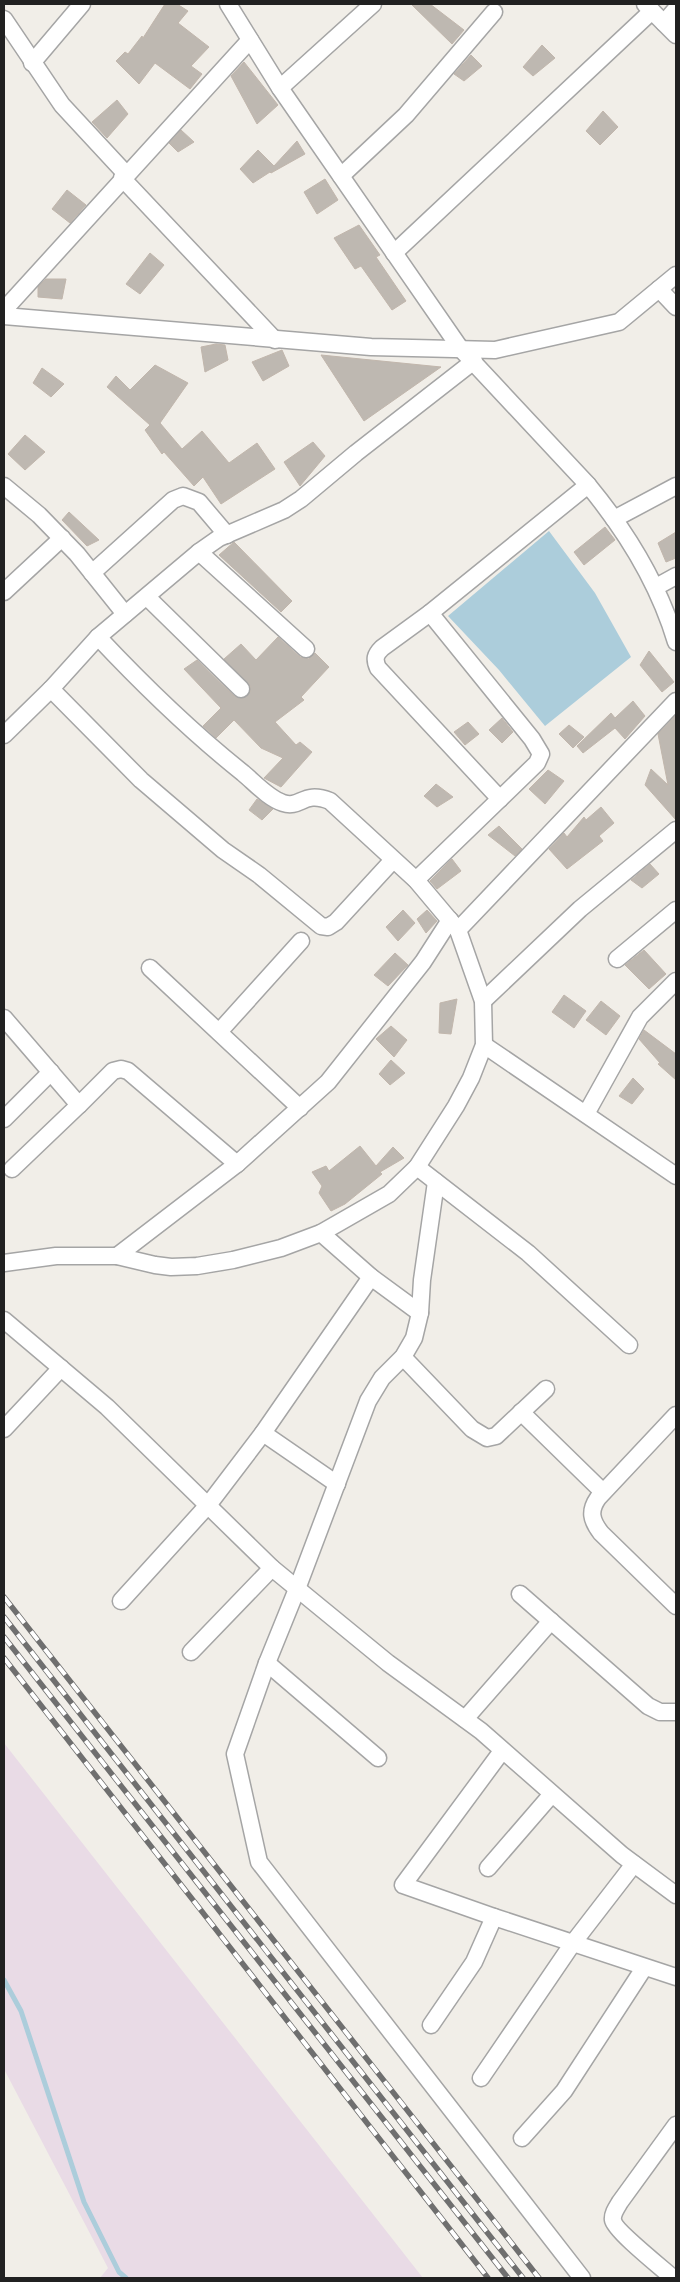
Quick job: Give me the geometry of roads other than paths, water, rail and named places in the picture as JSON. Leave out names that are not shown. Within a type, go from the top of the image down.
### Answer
[{"type":"street","points":[[32,63],[82,4]]},
{"type":"street","points":[[228,4],[280,88],[460,348],[588,485],[614,519],[656,587],[676,642]]},
{"type":"street","points":[[280,88],[373,4]]},
{"type":"street","points":[[394,252],[648,7],[676,35]]},
{"type":"street","points":[[664,23],[676,9]]},
{"type":"street","points":[[341,176],[406,115],[494,12]]},
{"type":"street","points":[[4,19],[32,63],[65,109],[275,340]]},
{"type":"street","points":[[4,310],[124,176],[250,40]]},
{"type":"street","points":[[4,316],[371,347],[495,350],[619,322],[676,275]]},
{"type":"street","points":[[659,290],[676,307]]},
{"type":"street","points":[[4,735],[51,689],[98,637],[199,552],[227,535],[284,510],[301,499],[356,453],[474,361]]},
{"type":"street","points":[[500,799],[378,668],[374,660],[377,654],[588,485]]},
{"type":"street","points":[[4,486],[39,515],[62,538],[125,614]]},
{"type":"street","points":[[614,519],[676,486]]},
{"type":"street","points":[[92,573],[173,500],[183,496],[199,502],[227,535]]},
{"type":"street","points":[[4,592],[62,538]]},
{"type":"street","points":[[199,552],[306,649]]},
{"type":"street","points":[[656,587],[676,576]]},
{"type":"street","points":[[147,597],[241,689]]},
{"type":"street","points":[[416,880],[537,763],[541,754],[539,748],[430,613]]},
{"type":"street","points":[[4,1262],[56,1256],[117,1256],[155,1265],[197,1266],[233,1260],[281,1248],[321,1233],[389,1194],[417,1167],[456,1106],[471,1078],[484,1045],[484,1001],[454,925],[416,880],[330,801],[313,796],[290,804],[282,803],[269,794],[208,745],[159,702],[98,637]]},
{"type":"street","points":[[51,689],[141,780],[224,850],[259,875],[321,926],[328,927],[336,922],[393,860]]},
{"type":"street","points":[[117,1256],[237,1164],[300,1108],[344,1063],[454,925],[676,701]]},
{"type":"street","points":[[484,1001],[580,909],[676,830]]},
{"type":"street","points":[[617,959],[676,910]]},
{"type":"street","points":[[219,1032],[301,941]]},
{"type":"street","points":[[150,968],[300,1108]]},
{"type":"street","points":[[586,1114],[640,1017],[676,981]]},
{"type":"street","points":[[4,1018],[79,1105]]},
{"type":"street","points":[[484,1045],[676,1176]]},
{"type":"street","points":[[12,1169],[113,1071],[121,1069],[128,1071],[237,1164]]},
{"type":"street","points":[[4,1119],[51,1072]]},
{"type":"street","points":[[417,1167],[528,1253],[629,1345]]},
{"type":"street","points":[[436,1182],[422,1280],[420,1313],[414,1338],[402,1357],[382,1378],[368,1402],[298,1589],[266,1663],[235,1754],[260,1862],[582,2278]]},
{"type":"street","points":[[321,1233],[371,1277],[420,1313]]},
{"type":"street","points":[[121,1601],[209,1504],[263,1432],[371,1277]]},
{"type":"street","points":[[4,1320],[107,1407],[209,1504],[272,1568],[388,1663],[466,1719],[634,1864],[676,1895]]},
{"type":"street","points":[[402,1357],[481,1435],[487,1438],[496,1436],[546,1389]]},
{"type":"street","points":[[4,1429],[61,1368]]},
{"type":"street","points":[[521,1412],[602,1492]]},
{"type":"street","points":[[676,1416],[602,1492],[593,1505],[591,1512],[594,1523],[600,1533],[676,1606]]},
{"type":"street","points":[[263,1432],[337,1484]]},
{"type":"street","points":[[191,1652],[272,1568]]},
{"type":"street","points":[[520,1594],[648,1706],[660,1712],[676,1712]]},
{"type":"street","points":[[466,1719],[551,1621]]},
{"type":"street","points":[[266,1663],[378,1758]]},
{"type":"street","points":[[502,1751],[403,1885],[644,1968],[676,1977]]},
{"type":"street","points":[[488,1868],[552,1794]]},
{"type":"street","points":[[481,2078],[572,1943],[634,1864]]},
{"type":"street","points":[[431,2025],[474,1962],[494,1917]]},
{"type":"street","points":[[522,2138],[564,2091],[644,1968]]},
{"type":"street","points":[[673,2278],[624,2235],[613,2221],[620,2202],[676,2126]]},
{"type":"water","points":[[549,531],[595,593],[631,657],[545,726],[499,670],[448,616]]},
{"type":"waterway","points":[[4,1980],[21,2011],[84,2202],[119,2272],[126,2278]]},
{"type":"railway","points":[[4,1597],[539,2278]]},
{"type":"railway","points":[[4,1617],[523,2278]]},
{"type":"railway","points":[[4,1637],[508,2278]]},
{"type":"railway","points":[[4,1658],[488,2278]]}]
